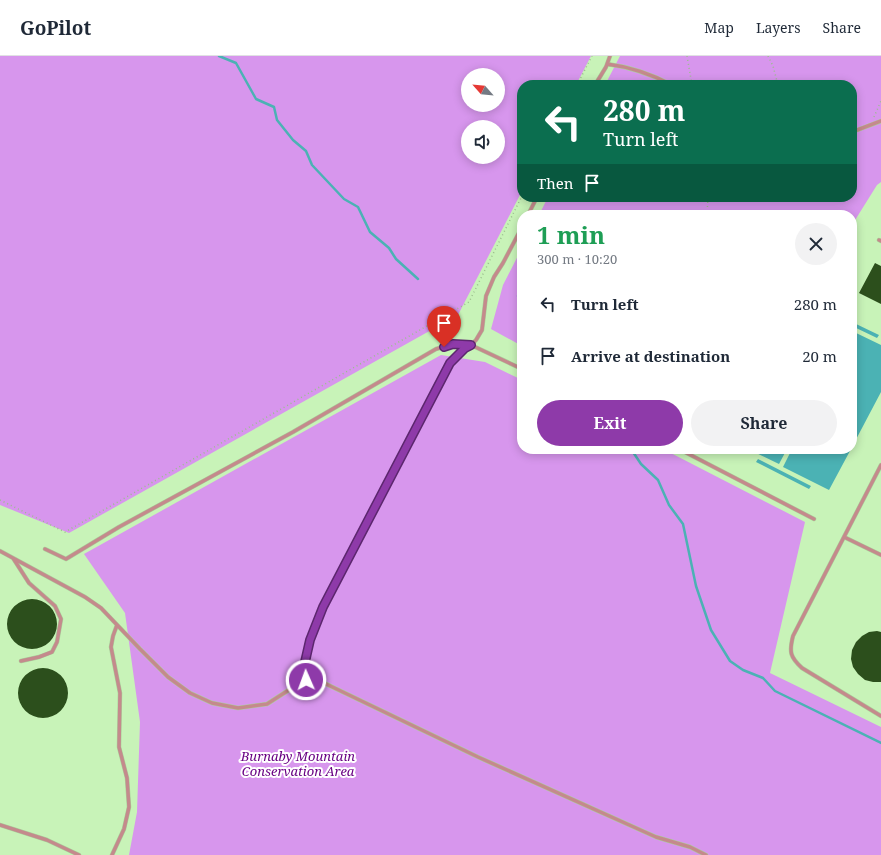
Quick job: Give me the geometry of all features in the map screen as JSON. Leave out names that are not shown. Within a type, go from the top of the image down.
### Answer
[{"type":"lane","points":[[598,80],[610,56]]},
{"type":"lane","points":[[607,64],[626,66],[661,80]]},
{"type":"lane","points":[[857,130],[881,121]]},
{"type":"lane","points":[[306,680],[305,662],[310,640],[323,607],[450,363],[465,348],[476,340],[482,330],[486,296],[494,277],[517,236]]},
{"type":"lane","points":[[45,549],[66,559],[119,527],[293,432],[436,349],[453,344],[471,345],[517,367]]},
{"type":"lane","points":[[689,454],[814,519]]},
{"type":"lane","points":[[881,465],[793,636],[790,647],[791,655],[802,668],[881,716]]},
{"type":"lane","points":[[844,537],[881,555]]},
{"type":"lane","points":[[0,551],[85,597],[101,608],[140,649],[174,681],[190,693],[212,703],[238,708],[267,704],[306,680],[322,682],[471,753],[649,834],[690,847],[706,855]]},
{"type":"lane","points":[[12,558],[29,582],[55,606],[61,619],[57,642],[52,652],[21,661]]},
{"type":"lane","points":[[112,855],[124,829],[130,807],[127,778],[119,747],[120,693],[111,647],[117,625]]},
{"type":"lane","points":[[0,825],[47,840],[79,855]]},
{"type":"path","points":[[580,80],[592,56]]},
{"type":"path","points":[[687,56],[691,80]]},
{"type":"path","points":[[768,56],[773,66],[777,80]]},
{"type":"path","points":[[870,124],[881,101]]},
{"type":"path","points":[[0,500],[65,532],[469,302],[519,202]]},
{"type":"green space","points":[[0,56],[591,56],[579,80],[517,80],[517,201],[458,315],[69,533],[0,505]]},
{"type":"green space","points":[[620,56],[881,56],[881,182],[877,185],[857,217],[857,210],[542,210],[546,202],[857,202],[857,80],[608,80]]},
{"type":"green space","points":[[517,258],[517,343],[491,329],[503,285]]},
{"type":"green space","name":"Burnaby Mountain Conservation Area","points":[[441,355],[485,362],[517,378],[517,454],[673,454],[805,522],[770,673],[881,727],[881,855],[129,855],[137,812],[140,722],[125,613],[84,554]]},
{"type":"water","points":[[857,324],[879,335],[877,338],[857,328]]},
{"type":"water","points":[[857,333],[881,345],[881,392],[857,438]]},
{"type":"water","points":[[758,454],[784,454],[779,464]]},
{"type":"water","points":[[790,454],[848,454],[829,490],[783,467]]},
{"type":"water","points":[[758,459],[811,486],[809,489],[756,462]]},
{"type":"building","points":[[875,263],[881,266],[881,304],[859,293]]},
{"type":"building","points":[[27,599],[37,599],[50,606],[57,619],[57,629],[50,642],[37,649],[27,649],[18,645],[11,638],[7,629],[7,619],[11,610],[18,603]]},
{"type":"building","points":[[869,632],[881,632],[881,682],[873,682],[865,680],[858,674],[853,667],[851,659],[852,650],[856,642]]},
{"type":"building","points":[[48,668],[53,669],[61,675],[67,683],[67,703],[61,711],[53,717],[38,718],[33,717],[25,711],[19,703],[18,688],[19,683],[25,675],[33,669]]},
{"type":"waterway","points":[[219,56],[236,63],[256,99],[274,107],[277,120],[293,140],[306,151],[312,165],[344,199],[358,207],[370,232],[389,248],[396,259],[418,279]]},
{"type":"waterway","points":[[634,454],[641,464],[658,480],[669,505],[683,524],[696,586],[711,630],[730,661],[743,670],[763,678],[775,691],[881,743]]},
{"type":"route","points":[[306,680],[305,662],[310,640],[323,607],[450,363],[465,348],[471,345],[453,344],[444,347]]}]
